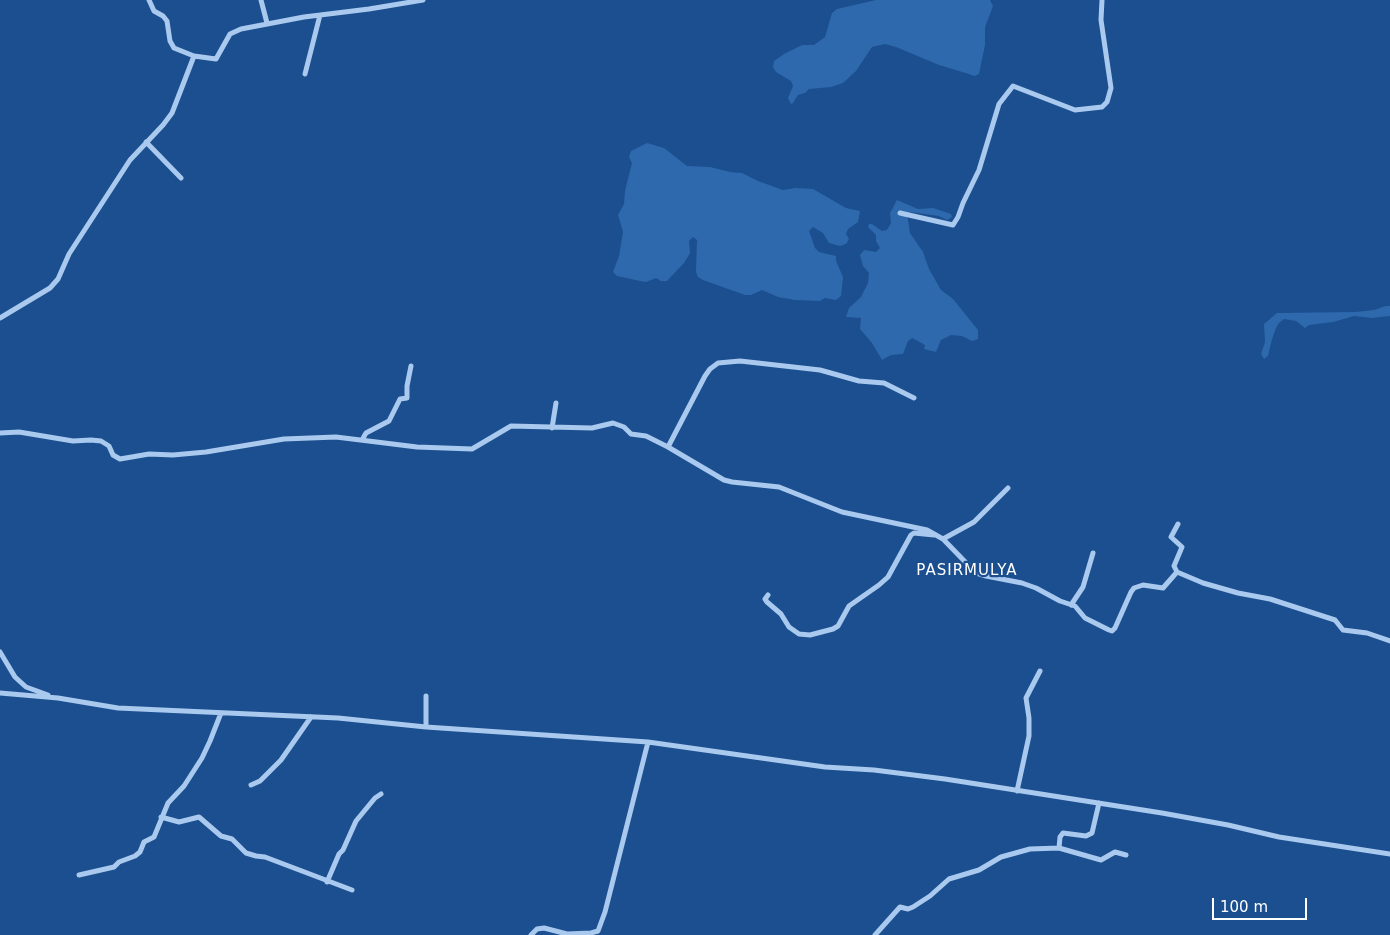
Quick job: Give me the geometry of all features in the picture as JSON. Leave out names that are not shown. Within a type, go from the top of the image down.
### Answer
[{"type":"street","points":[[149,0],[154,11],[163,16],[166,21],[170,40],[174,48],[194,56],[216,59],[230,34],[241,29],[267,23],[423,0]]},
{"type":"street","points":[[261,0],[267,23]]},
{"type":"street","points":[[900,213],[953,225],[979,170],[999,104],[1013,86],[1075,110],[1102,107],[1106,102],[1110,88],[1101,20],[1102,0]]},
{"type":"street","points":[[305,74],[320,15]]},
{"type":"street","points":[[0,318],[50,288],[58,279],[69,254],[130,160],[172,113],[194,56]]},
{"type":"street","points":[[146,142],[181,178]]},
{"type":"street","points":[[668,447],[705,376],[710,369],[718,364],[740,361],[820,370],[865,382],[879,381],[914,398]]},
{"type":"street","points":[[362,440],[366,434],[389,421],[400,399],[407,398],[410,366]]},
{"type":"street","points":[[552,428],[556,403]]},
{"type":"street","points":[[0,433],[19,432],[73,441],[101,441],[109,446],[113,455],[120,459],[150,454],[173,455],[206,452],[284,439],[336,437],[417,447],[472,449],[511,426],[592,428],[613,423],[624,427],[631,434],[646,436],[668,447],[724,480],[779,487],[842,512],[927,530],[943,539],[976,573],[1036,588],[1060,602],[1075,606],[1085,618],[1112,631],[1134,588],[1143,585],[1163,588],[1177,572]]},
{"type":"street","points":[[943,539],[974,522],[1008,488]]},
{"type":"street","points":[[1178,524],[1171,537],[1182,547],[1174,565],[1177,572],[1203,583],[1238,594],[1270,599],[1335,620],[1343,630],[1367,633],[1390,641]]},
{"type":"street","points":[[768,595],[765,600],[780,614],[789,627],[799,634],[810,635],[833,629],[838,626],[849,606],[879,585],[888,576],[911,536],[917,533],[937,535]]},
{"type":"street","points":[[1071,605],[1083,587],[1093,553]]},
{"type":"street","points":[[0,652],[15,677],[26,687],[58,698]]},
{"type":"street","points":[[1017,791],[1029,736],[1026,698],[1040,671]]},
{"type":"street","points":[[0,693],[58,698],[118,708],[338,718],[426,728],[648,742],[826,767],[874,770],[936,778],[1228,825],[1279,837],[1390,854]]},
{"type":"street","points":[[426,696],[426,728]]},
{"type":"street","points":[[79,876],[114,867],[119,862],[140,852],[144,842],[154,836],[168,803],[184,786],[202,758],[220,713]]},
{"type":"street","points":[[251,785],[260,781],[281,760],[311,717]]},
{"type":"street","points":[[531,935],[537,930],[544,928],[567,934],[598,931],[605,912],[648,742]]},
{"type":"street","points":[[327,882],[356,821],[375,798],[381,794]]},
{"type":"street","points":[[1059,848],[1060,837],[1063,833],[1091,835],[1099,804]]},
{"type":"street","points":[[162,817],[179,822],[199,818],[221,836],[232,839],[246,853],[265,857],[352,890]]},
{"type":"street","points":[[874,935],[900,907],[908,909],[921,902],[949,880],[979,870],[1001,857],[1030,849],[1059,848],[1101,860],[1115,852],[1126,855]]},
{"type":"shaded area","points":[[876,0],[990,0],[993,6],[985,27],[985,45],[979,74],[974,76],[939,65],[885,44],[872,47],[856,71],[843,83],[831,87],[809,89],[805,93],[798,95],[791,104],[788,98],[793,86],[791,81],[776,72],[773,67],[774,61],[802,45],[814,45],[825,37],[832,13],[837,9]]},
{"type":"shaded area","points":[[647,143],[664,148],[687,166],[710,167],[742,173],[783,190],[795,188],[813,189],[846,208],[860,211],[858,222],[848,229],[846,234],[849,239],[846,244],[840,246],[829,243],[823,233],[813,227],[809,231],[815,248],[819,252],[836,256],[836,261],[843,277],[841,296],[836,300],[825,298],[820,301],[778,297],[762,290],[751,295],[745,295],[703,280],[698,277],[696,272],[697,240],[693,237],[689,241],[690,253],[684,263],[667,281],[661,281],[656,278],[646,282],[617,276],[613,272],[619,256],[623,232],[618,215],[624,204],[625,191],[632,163],[629,157],[631,151]]},
{"type":"shaded area","points":[[897,200],[918,209],[933,208],[951,214],[952,217],[947,220],[939,216],[910,212],[907,214],[910,233],[923,252],[929,269],[941,290],[953,299],[978,330],[978,339],[972,341],[962,336],[951,335],[941,340],[936,352],[924,349],[925,345],[912,338],[908,341],[903,354],[891,355],[882,360],[872,343],[860,329],[861,318],[846,317],[849,308],[861,297],[868,283],[869,273],[863,266],[860,255],[864,250],[876,252],[880,248],[876,241],[876,235],[868,227],[869,224],[882,231],[887,230],[891,223],[890,213]]},
{"type":"shaded area","points":[[1390,306],[1390,316],[1372,318],[1354,316],[1333,322],[1309,325],[1305,328],[1296,321],[1284,319],[1276,328],[1268,356],[1264,359],[1261,354],[1265,342],[1264,324],[1277,313],[1356,312],[1374,310]]},
{"type":"district","name":"PASIRMULYA","points":[[967,571]]}]
